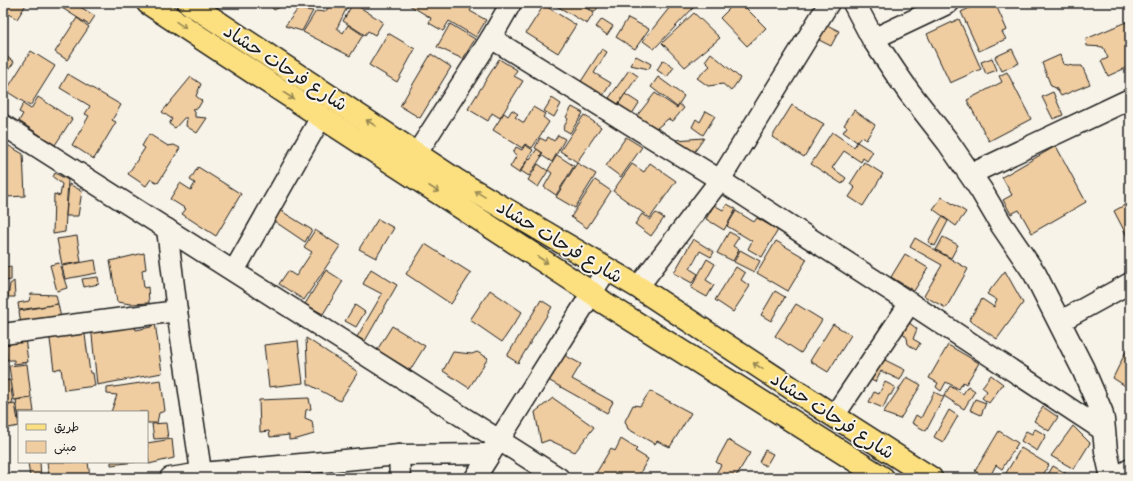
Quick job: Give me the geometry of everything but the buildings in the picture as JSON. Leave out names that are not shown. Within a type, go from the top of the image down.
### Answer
[{"type":"main road","name":"شارع فرحات حشاد","points":[[148,3],[321,117],[412,162],[456,180],[638,287],[931,478]]},
{"type":"main road","name":"شارع فرحات حشاد","points":[[189,3],[260,50],[610,306],[873,475]]},
{"type":"main road","points":[[250,70],[260,50]]},
{"type":"street","points":[[638,287],[720,180],[829,3]]},
{"type":"street","points":[[854,3],[873,39],[909,92],[971,174],[1001,224],[1035,274],[1083,369],[1101,411],[1106,451],[1113,478],[1130,469]]},
{"type":"street","points":[[873,39],[948,3]]},
{"type":"street","points":[[412,162],[491,38],[506,5]]},
{"type":"street","points":[[491,38],[720,180],[1104,431]]},
{"type":"street","points":[[971,174],[1130,99]]},
{"type":"street","points":[[234,271],[321,117]]},
{"type":"street","points":[[3,125],[234,271],[494,447],[559,478]]},
{"type":"street","points":[[167,229],[176,311],[202,475]]},
{"type":"street","points":[[475,478],[607,269]]},
{"type":"street","points":[[1059,322],[1130,283]]},
{"type":"street","points":[[834,416],[910,303]]},
{"type":"street","points":[[3,334],[176,311]]},
{"type":"street","points":[[170,478],[494,447]]},
{"type":"street","points":[[399,455],[400,478]]}]
